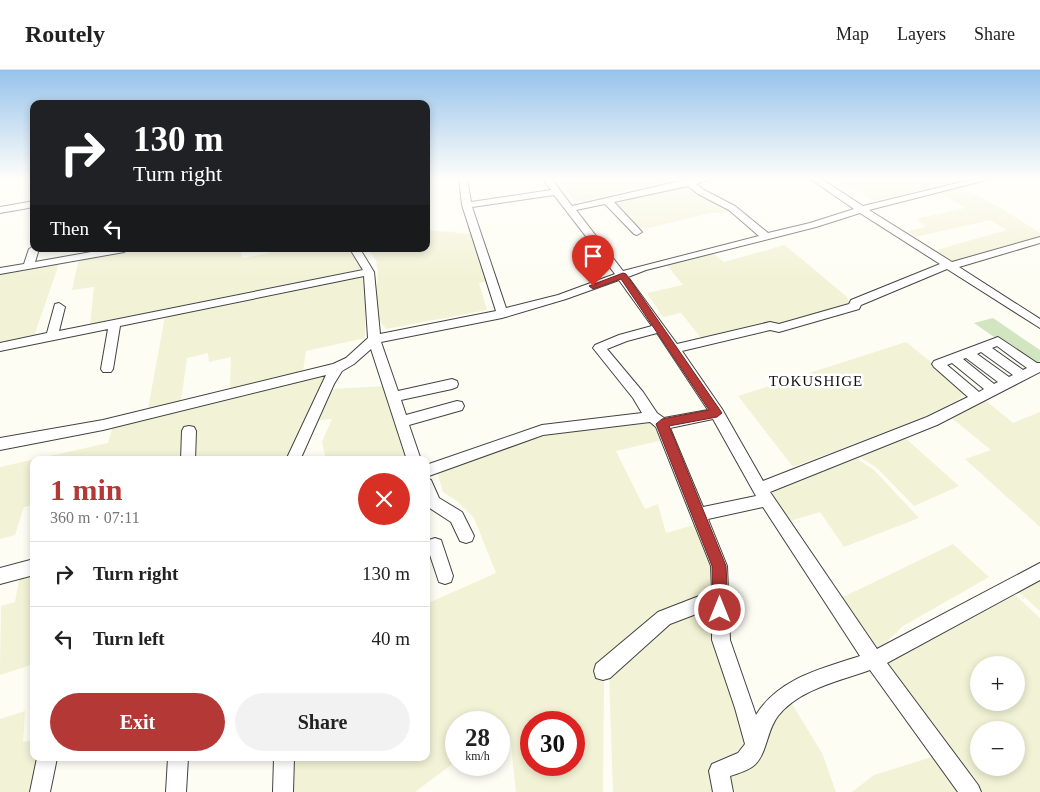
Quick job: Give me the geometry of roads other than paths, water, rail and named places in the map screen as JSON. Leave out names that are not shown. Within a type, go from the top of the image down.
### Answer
[{"type":"street","points":[[469,212],[494,284],[502,314]]},
{"type":"street","points":[[571,212],[623,276],[660,328],[717,413],[764,494],[874,660],[971,792]]},
{"type":"street","points":[[618,212],[637,232]]},
{"type":"street","points":[[736,212],[767,237]]},
{"type":"street","points":[[0,444],[103,425],[338,367],[350,361],[374,339],[502,314],[562,297],[642,268],[813,225],[854,212]]},
{"type":"street","points":[[866,212],[1040,324]]},
{"type":"street","points":[[674,349],[770,326],[779,328],[855,306],[855,303],[949,265],[1039,241]]},
{"type":"street","points":[[28,266],[33,252]]},
{"type":"street","points":[[0,271],[84,252]]},
{"type":"street","points":[[357,252],[369,272],[374,339],[413,456]]},
{"type":"street","points":[[0,347],[369,272]]},
{"type":"street","points":[[52,337],[59,307]]},
{"type":"street","points":[[107,370],[114,324]]},
{"type":"street","points":[[660,328],[623,338],[599,348],[657,420],[699,514],[719,566],[721,640],[745,708],[755,745]]},
{"type":"street","points":[[699,514],[764,494],[932,421],[978,398],[993,390],[1038,368],[998,341],[938,364],[978,398]]},
{"type":"street","points":[[983,347],[1023,376]]},
{"type":"street","points":[[968,353],[1008,383]]},
{"type":"street","points":[[953,358],[993,390]]},
{"type":"street","points":[[295,456],[328,383],[338,367]]},
{"type":"street","points":[[393,397],[452,384]]},
{"type":"street","points":[[401,422],[457,406]]},
{"type":"street","points":[[430,470],[542,430],[717,413]]},
{"type":"street","points":[[188,456],[190,430]]},
{"type":"street","points":[[430,494],[433,502],[457,517],[466,536]]},
{"type":"street","points":[[430,547],[435,545],[445,576]]},
{"type":"street","points":[[0,576],[30,568]]},
{"type":"street","points":[[723,792],[719,772],[745,760],[755,745],[758,729],[771,709],[788,693],[812,682],[874,660],[1040,571]]},
{"type":"street","points":[[603,671],[664,618],[721,596]]},
{"type":"street","points":[[40,792],[47,761]]},
{"type":"street","points":[[176,792],[178,761]]},
{"type":"street","points":[[283,792],[284,761]]},
{"type":"district","name":"TOKUSHIGE","points":[[816,381]]}]
